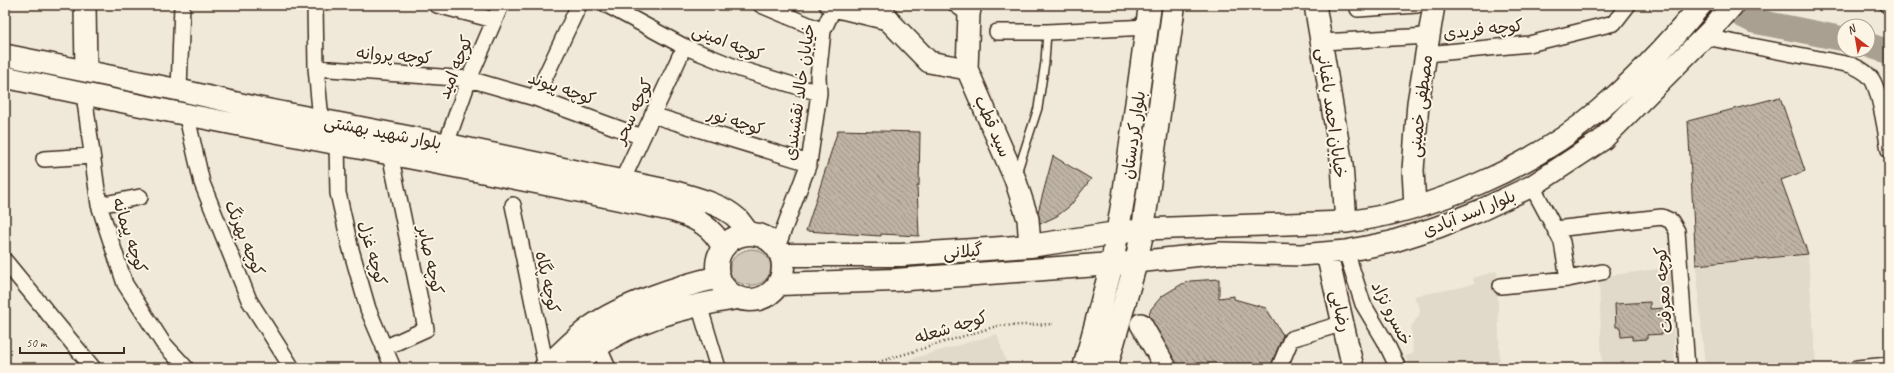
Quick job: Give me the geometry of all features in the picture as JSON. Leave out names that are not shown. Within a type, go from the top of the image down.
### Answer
[{"type":"main road","points":[[86,5],[86,70]]},
{"type":"main road","points":[[879,5],[891,23],[930,62],[967,69]]},
{"type":"main road","name":"بلوار کردستان","points":[[1084,368],[1112,264],[1124,194],[1150,5]]},
{"type":"main road","name":"بلوار کردستان","points":[[1106,368],[1136,262],[1143,229],[1174,5]]},
{"type":"main road","name":"خیابان احمد باغبانی","points":[[1315,5],[1342,166],[1346,222]]},
{"type":"main road","name":"مصطفی خمینی","points":[[1416,207],[1413,170],[1418,103],[1434,5]]},
{"type":"main road","name":"بلوار اسد آبادی","points":[[1136,262],[1221,252],[1301,255],[1337,253],[1391,242],[1438,227],[1513,196],[1532,186],[1602,140],[1708,34],[1733,5]]},
{"type":"main road","name":"سید قطب","points":[[965,8],[967,69],[1016,178],[1028,219],[1030,246]]},
{"type":"main road","name":"بلوار اسد آبادی","points":[[1143,229],[1346,222],[1381,217],[1416,207],[1491,177],[1524,161],[1559,140],[1603,107],[1641,71],[1697,10]]},
{"type":"main road","name":"بلوار شهید بهشتی","points":[[5,54],[86,70],[254,107],[446,144],[676,192],[711,204],[737,219],[749,234]]},
{"type":"main road","name":"بلوار شهید بهشتی","points":[[5,77],[84,94],[186,113],[251,128],[337,143],[674,211],[692,218],[702,224],[717,237],[723,248]]},
{"type":"main road","name":"گیلانی","points":[[779,251],[901,255],[1030,246],[1074,241],[1117,232],[1143,229]]},
{"type":"main road","points":[[749,234],[768,239],[779,251],[783,270],[779,284],[769,294],[761,298],[746,300],[737,298],[726,290],[719,277],[717,262],[723,248],[734,238],[749,234]]},
{"type":"main road","name":"رضایی","points":[[1337,253],[1344,323],[1353,368]]},
{"type":"main road","name":"گیلانی","points":[[779,284],[895,280],[1136,262]]},
{"type":"main road","points":[[545,368],[589,328],[608,316],[630,306],[704,280],[719,277]]},
{"type":"main road","points":[[572,368],[598,346],[624,331],[660,317],[699,306],[737,298]]},
{"type":"main road","points":[[1141,324],[1166,368]]},
{"type":"street","points":[[179,90],[182,5]]},
{"type":"street","points":[[315,5],[316,68],[321,120]]},
{"type":"street","points":[[437,5],[494,20]]},
{"type":"street","name":"کوچه امید","points":[[446,144],[469,79],[500,5]]},
{"type":"street","points":[[535,98],[579,5]]},
{"type":"street","name":"کوچه امینی","points":[[607,5],[683,46],[740,69],[819,93]]},
{"type":"street","points":[[761,5],[823,31]]},
{"type":"street","points":[[1358,9],[1417,5]]},
{"type":"street","name":"کوچه فریدی","points":[[1322,42],[1428,45],[1529,44],[1614,23],[1628,5]]},
{"type":"street","points":[[830,7],[891,23]]},
{"type":"street","name":"خیابان خالد نقشبندی","points":[[779,251],[809,163],[819,93],[818,78],[823,31],[830,7]]},
{"type":"street","points":[[997,32],[1047,32],[1148,27]]},
{"type":"street","points":[[1708,34],[1851,65],[1863,70],[1871,78],[1881,106],[1889,150]]},
{"type":"street","name":"کوچه سحر","points":[[622,181],[680,56]]},
{"type":"street","name":"کوچه پروانه","points":[[316,68],[469,79]]},
{"type":"street","name":"کوچه پیوند","points":[[469,79],[535,98],[642,137]]},
{"type":"street","name":"کوچه پیمانه","points":[[84,94],[99,205],[125,284],[163,343],[186,368]]},
{"type":"street","name":"کوچه بهرنگ","points":[[186,113],[202,183],[249,300],[292,368]]},
{"type":"street","name":"کوچه نور","points":[[652,114],[809,163]]},
{"type":"street","name":"کوچه غزل","points":[[337,143],[338,193],[350,246],[368,309],[393,368]]},
{"type":"street","name":"کوچه صابر","points":[[384,348],[426,329],[390,154]]},
{"type":"street","points":[[44,159],[92,156]]},
{"type":"street","points":[[1532,186],[1562,242],[1568,278]]},
{"type":"street","points":[[99,205],[140,197]]},
{"type":"street","name":"کوچه پگاه","points":[[513,205],[545,368]]},
{"type":"street","name":"کوچه معرفت","points":[[1556,229],[1662,217],[1671,221],[1677,231],[1687,368]]},
{"type":"street","name":"خسرو نژاد","points":[[1337,253],[1362,304],[1385,341],[1398,368]]},
{"type":"street","points":[[5,261],[93,368]]},
{"type":"street","points":[[1501,286],[1568,278],[1602,272]]},
{"type":"street","points":[[699,306],[718,368]]},
{"type":"street","points":[[1279,368],[1291,339],[1344,323]]},
{"type":"street","points":[[598,346],[608,368]]},
{"type":"street","points":[[1857,368],[1889,365]]},
{"type":"lane","points":[[1016,178],[1038,108],[1045,62],[1047,32]]},
{"type":"path","name":"کوچه شعله","points":[[859,368],[997,326],[1053,324]]},
{"type":"shaded area","points":[[752,249],[761,252],[767,257],[770,263],[768,276],[763,282],[756,285],[739,283],[730,273],[732,260],[743,251]]},
{"type":"shaded area","points":[[1808,255],[1816,367],[1705,368],[1696,266]]},
{"type":"shaded area","points":[[1671,267],[1675,368],[1602,368],[1599,277]]},
{"type":"shaded area","points":[[1497,271],[1500,368],[1411,368],[1405,356],[1413,354],[1411,327],[1419,315],[1420,309],[1414,296],[1463,287],[1474,283],[1473,278]]},
{"type":"shaded area","points":[[997,334],[1008,368],[880,368]]},
{"type":"building","points":[[1780,97],[1805,171],[1781,180],[1808,254],[1696,265],[1688,121]]},
{"type":"building","points":[[838,130],[920,132],[919,186],[917,186],[919,236],[881,234],[881,236],[806,231]]},
{"type":"building","points":[[1053,156],[1091,179],[1070,206],[1057,216],[1040,224],[1038,212]]},
{"type":"building","points":[[1219,279],[1219,298],[1234,296],[1234,299],[1266,308],[1283,335],[1270,368],[1179,368],[1177,366],[1149,315],[1151,309],[1162,296],[1182,284],[1190,281]]},
{"type":"building","points":[[1650,302],[1650,309],[1665,308],[1666,323],[1662,324],[1663,334],[1647,335],[1647,339],[1632,340],[1632,336],[1621,337],[1620,327],[1616,327],[1615,304]]},
{"type":"waterway","points":[[1722,5],[1754,21],[1836,37]]},
{"type":"waterway","points":[[1876,48],[1889,52]]}]
